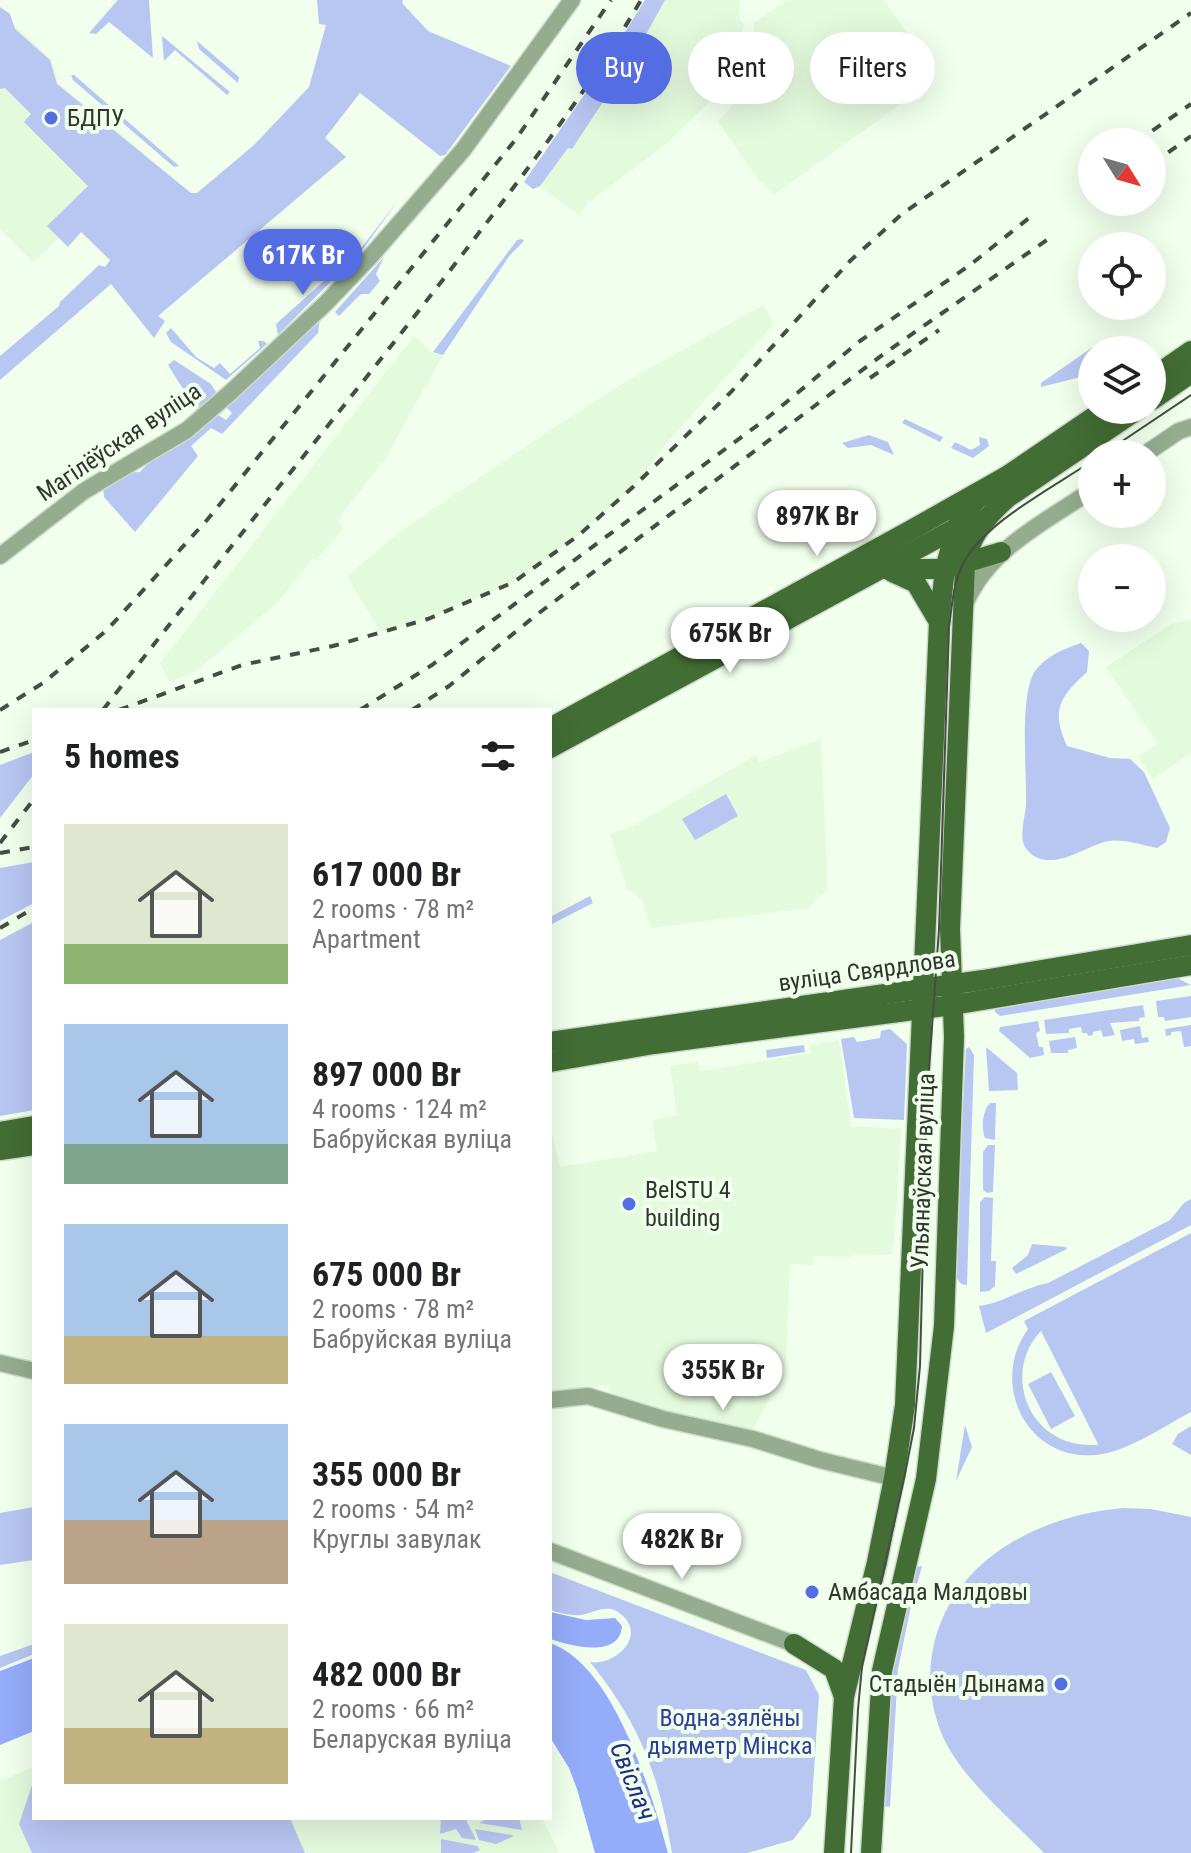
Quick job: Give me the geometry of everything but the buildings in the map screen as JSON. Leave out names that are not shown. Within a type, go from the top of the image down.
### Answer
[{"type":"main road","points":[[1166,368],[1191,351]]},
{"type":"main road","points":[[1166,390],[1191,373]]},
{"type":"main road","points":[[956,528],[976,500],[1083,424]]},
{"type":"main road","points":[[552,747],[956,528],[1006,499],[1116,424]]},
{"type":"main road","points":[[552,727],[1007,476]]},
{"type":"main road","name":"Ульянаўская вуліца","points":[[834,1853],[844,1697],[894,1478],[905,1405],[939,622],[955,567],[980,525],[1006,499]]},
{"type":"main road","name":"Ульянаўская вуліца","points":[[871,1853],[882,1671],[926,1479],[944,1326],[954,1037],[950,929],[962,611],[955,567],[956,528]]},
{"type":"main road","points":[[880,569],[955,567],[1001,552]]},
{"type":"main road","points":[[880,569],[899,573],[916,583],[939,622]]},
{"type":"main road","points":[[933,705],[947,710],[958,721]]},
{"type":"main road","name":"вуліца Свярдлова","points":[[952,995],[1191,945]]},
{"type":"main road","name":"вуліца Свярдлова","points":[[552,1042],[1191,965]]},
{"type":"main road","name":"вуліца Свярдлова","points":[[552,1062],[923,999]]},
{"type":"main road","points":[[0,1132],[32,1126]]},
{"type":"main road","points":[[0,1150],[32,1145]]},
{"type":"main road","points":[[913,1259],[945,1258]]},
{"type":"main road","points":[[894,1478],[926,1479]]},
{"type":"main road","points":[[794,1644],[834,1652],[848,1646],[859,1636]]},
{"type":"main road","points":[[794,1644],[834,1669],[844,1697]]},
{"type":"street","name":"Магілёўская вуліца","points":[[0,556],[84,491],[187,430],[326,303],[463,150],[572,0]]},
{"type":"street","points":[[1166,440],[1191,427]]},
{"type":"street","points":[[962,611],[973,586],[1001,552],[1078,500]]},
{"type":"street","points":[[0,1363],[32,1371]]},
{"type":"street","points":[[552,1400],[588,1396],[663,1419],[753,1439],[894,1478]]},
{"type":"street","points":[[552,1552],[794,1644]]},
{"type":"shaded area","points":[[665,0],[739,0],[740,20],[744,24],[742,32],[688,32],[688,104],[707,104],[665,145],[587,204],[580,216],[540,186],[568,147],[571,149],[601,104],[672,104],[672,32],[647,32]]},
{"type":"shaded area","points":[[787,0],[884,0],[906,32],[810,32],[810,104],[901,104],[773,195],[763,181],[760,182],[718,122],[733,104],[794,104],[794,32],[754,32],[754,23]]},
{"type":"shaded area","name":"БДПУ","points":[[0,12],[51,59],[59,84],[144,153],[33,263],[0,229]]},
{"type":"shaded area","points":[[763,305],[774,324],[665,445],[633,487],[579,535],[514,582],[428,619],[380,632],[347,576],[401,531],[565,420],[632,378]]},
{"type":"shaded area","points":[[414,336],[432,352],[443,355],[385,459],[337,521],[344,528],[316,560],[313,558],[277,603],[195,672],[169,682],[160,663]]},
{"type":"shaded area","points":[[1191,620],[1191,753],[1153,779],[1138,756],[1158,744],[1106,667],[1159,632],[1166,632],[1166,627]]},
{"type":"shaded area","points":[[821,739],[828,889],[808,908],[651,928],[642,900],[627,889],[610,834],[633,826],[756,755],[759,762]]},
{"type":"shaded area","points":[[839,1040],[851,1126],[901,1129],[892,1255],[814,1256],[813,1265],[790,1264],[786,1361],[751,1432],[667,1414],[612,1398],[608,1385],[552,1393],[552,1136],[560,1167],[657,1151],[652,1120],[677,1115],[670,1066],[698,1062],[700,1071],[811,1053],[810,1045]]},
{"type":"shaded area","points":[[32,1768],[32,1820],[543,1820],[559,1853],[0,1853],[0,1781]]},
{"type":"green space","points":[[118,0],[149,0],[153,58],[109,22],[96,34],[89,33]]},
{"type":"green space","points":[[317,0],[403,0],[402,3],[428,31],[511,66],[445,155],[440,156],[360,93],[325,138],[346,157],[158,316],[165,321],[154,338],[111,284],[0,380],[0,356],[59,306],[99,265],[105,267],[110,260],[81,232],[68,247],[47,226],[88,186],[24,122],[31,114],[5,88],[0,89],[0,7],[10,14],[15,29],[50,60],[57,84],[191,193],[197,193],[254,145],[309,87],[326,25],[319,24]]},
{"type":"green space","points":[[645,0],[665,0],[647,32],[625,32]]},
{"type":"green space","points":[[162,36],[230,92],[227,95],[175,50],[164,61]]},
{"type":"green space","points":[[197,41],[239,77],[238,83],[199,49]]},
{"type":"green space","points":[[71,75],[74,75],[179,166],[174,167]]},
{"type":"green space","points":[[578,104],[602,104],[572,149],[568,148],[540,186],[533,189],[524,182]]},
{"type":"green space","points":[[400,198],[363,249],[278,335],[276,324],[362,247]]},
{"type":"green space","points":[[517,240],[524,241],[510,255],[443,355],[433,352]]},
{"type":"green space","points":[[384,257],[376,274],[380,281],[369,294],[361,294],[339,316],[335,312]]},
{"type":"green space","points":[[320,318],[318,333],[222,434],[211,428],[191,446],[198,456],[135,532],[104,497],[103,487],[124,473],[140,472],[151,460],[217,414],[226,420],[232,413],[225,406]]},
{"type":"green space","points":[[171,328],[196,357],[214,368],[220,363],[230,374],[260,348],[258,341],[267,344],[226,380],[171,342],[166,333]]},
{"type":"green space","points":[[1078,357],[1078,378],[1041,387],[1041,383]]},
{"type":"green space","points":[[174,360],[211,384],[216,392],[198,413],[168,365]]},
{"type":"green space","points":[[905,419],[943,437],[940,442],[902,423]]},
{"type":"green space","points":[[869,435],[888,442],[894,455],[871,445],[848,448],[842,443]]},
{"type":"green space","points":[[979,437],[987,439],[989,446],[973,458],[951,448],[955,442],[971,450],[980,445]]},
{"type":"green space","points":[[1081,643],[1089,651],[1087,672],[1060,705],[1059,723],[1067,746],[1110,758],[1130,759],[1144,772],[1170,828],[1166,842],[1157,848],[1109,841],[1063,858],[1043,859],[1034,856],[1025,847],[1022,837],[1026,805],[1027,698],[1030,682],[1040,665],[1056,653]]},
{"type":"green space","points":[[32,753],[32,777],[0,818],[0,765]]},
{"type":"green space","points":[[726,794],[738,816],[695,840],[682,819]]},
{"type":"green space","points":[[32,862],[32,904],[0,921],[0,868]]},
{"type":"green space","points":[[590,896],[593,903],[552,924],[552,916]]},
{"type":"green space","points":[[32,923],[32,1110],[0,1116],[0,940]]},
{"type":"green space","points":[[1177,978],[1191,985],[1000,1016],[995,1012],[995,1007]]},
{"type":"green space","points":[[1191,996],[1191,1017],[1165,1021],[1164,1017],[1158,1017],[1156,1001]]},
{"type":"green space","points":[[1143,1005],[1145,1017],[1139,1018],[1139,1021],[1110,1023],[1115,1035],[1103,1037],[1101,1030],[1088,1036],[1082,1033],[1081,1027],[1069,1029],[1069,1033],[1046,1034],[1044,1020]]},
{"type":"green space","points":[[1038,1021],[1040,1031],[1036,1033],[1044,1055],[1030,1058],[999,1031],[1000,1027]]},
{"type":"green space","points":[[1191,1025],[1191,1046],[1184,1047],[1181,1031],[1166,1036],[1165,1029]]},
{"type":"green space","points":[[1140,1026],[1142,1038],[1148,1037],[1149,1042],[1135,1044],[1134,1039],[1122,1041],[1120,1030]]},
{"type":"green space","points":[[890,1029],[907,1044],[904,1120],[854,1118],[841,1039],[854,1037],[857,1042],[880,1038],[881,1031]]},
{"type":"green space","points":[[1075,1037],[1077,1048],[1068,1050],[1068,1053],[1051,1053],[1049,1041]]},
{"type":"green space","points":[[804,1045],[805,1052],[767,1058],[766,1050]]},
{"type":"green space","points":[[969,1047],[974,1055],[967,1285],[964,1285],[959,1282],[954,1269],[966,1049]]},
{"type":"green space","points":[[986,1047],[1017,1073],[1018,1090],[989,1091]]},
{"type":"green space","points":[[990,1103],[996,1103],[995,1140],[985,1138],[983,1129],[984,1115]]},
{"type":"green space","points":[[988,1145],[995,1145],[993,1192],[987,1193],[983,1190],[983,1152]]},
{"type":"green space","points":[[985,1197],[993,1198],[991,1261],[996,1261],[995,1286],[989,1291],[980,1292],[980,1202]]},
{"type":"green space","points":[[1191,1199],[1191,1225],[986,1333],[979,1306],[1048,1283],[1170,1220]]},
{"type":"green space","points":[[1191,1233],[1191,1412],[1132,1444],[1107,1453],[1071,1454],[1050,1445],[1033,1432],[1021,1414],[1014,1394],[1012,1372],[1017,1350],[1028,1329],[1024,1321]],"holes":[[[1041,1331],[1098,1445],[1074,1443],[1050,1433],[1029,1408],[1022,1376],[1031,1345]]]},
{"type":"green space","points":[[1032,1244],[1067,1249],[1016,1274],[1012,1268],[1028,1255]]},
{"type":"green space","points":[[1051,1372],[1075,1416],[1051,1429],[1028,1384]]},
{"type":"green space","points":[[965,1425],[972,1447],[956,1481]]},
{"type":"green space","points":[[1191,1426],[1191,1455],[1172,1444],[1178,1434]]},
{"type":"green space","points":[[32,1507],[32,1560],[0,1565],[0,1513]]},
{"type":"green space","name":"Стадыён Дынама","points":[[1124,1508],[1151,1509],[1191,1517],[1191,1853],[1044,1853],[976,1785],[944,1739],[931,1695],[933,1649],[943,1617],[959,1590],[979,1567],[1004,1547],[1061,1520]]},
{"type":"green space","points":[[922,1566],[898,1669],[890,1807],[885,1806],[893,1669],[915,1567]]},
{"type":"green space","name":"Водна-зялёны дыяметр Мінска","points":[[552,1573],[806,1670],[819,1695],[811,1816],[793,1840],[747,1853],[672,1853],[661,1799],[645,1752],[622,1707],[590,1662],[609,1660],[624,1649],[631,1633],[629,1624],[612,1610],[566,1614],[552,1610]]},
{"type":"green space","points":[[32,1645],[32,1655],[0,1668],[0,1656]]},
{"type":"green space","points":[[32,1785],[32,1820],[291,1820],[305,1853],[32,1853],[19,1824]]},
{"type":"green space","points":[[441,1820],[466,1820],[476,1840],[462,1838],[456,1829],[440,1834]]},
{"type":"green space","points":[[485,1820],[520,1820],[522,1830],[479,1823]]},
{"type":"green space","points":[[475,1829],[514,1836],[496,1844],[479,1840]]},
{"type":"green space","points":[[441,1839],[477,1846],[480,1850],[473,1853],[441,1853]]},
{"type":"water","points":[[552,1612],[586,1620],[615,1618],[622,1626],[613,1643],[593,1648],[552,1640]]},
{"type":"water","name":"Свіслач","points":[[552,1644],[573,1656],[611,1703],[640,1766],[668,1853],[595,1853],[569,1768],[552,1740]]},
{"type":"water","points":[[32,1659],[32,1732],[0,1745],[0,1671]]},
{"type":"tram line","points":[[1124,440],[1191,395]]},
{"type":"tram line","points":[[851,1853],[862,1667],[914,1428],[920,1366],[927,1098],[939,929],[949,627],[953,596],[962,566],[971,550],[1001,521],[1078,470]]},
{"type":"railway","points":[[0,710],[43,683],[107,630],[207,520],[516,139],[611,0]]},
{"type":"railway","points":[[105,708],[497,210],[548,142],[641,0]]},
{"type":"railway","points":[[124,708],[242,665],[333,646],[428,619],[514,582],[579,535],[633,487],[731,392],[850,261],[902,214],[1191,13]]},
{"type":"railway","points":[[1156,128],[1191,104]]},
{"type":"railway","points":[[1166,154],[1191,136]]},
{"type":"railway","points":[[363,708],[432,665],[766,419],[860,341],[970,265],[1034,214]]},
{"type":"railway","points":[[415,708],[449,686],[535,616],[885,353],[1051,237]]},
{"type":"railway","points":[[870,378],[939,330]]},
{"type":"railway","points":[[0,752],[32,741]]},
{"type":"railway","points":[[0,843],[32,802]]},
{"type":"railway","points":[[0,853],[32,847]]},
{"type":"railway","points":[[0,928],[32,909]]},
{"type":"place","name":"БДПУ","points":[[51,118]]},
{"type":"place","name":"BelSTU 4 building","points":[[629,1204]]},
{"type":"place","name":"Амбасада Малдовы","points":[[812,1592]]},
{"type":"place","name":"Стадыён Дынама","points":[[1061,1684]]}]
